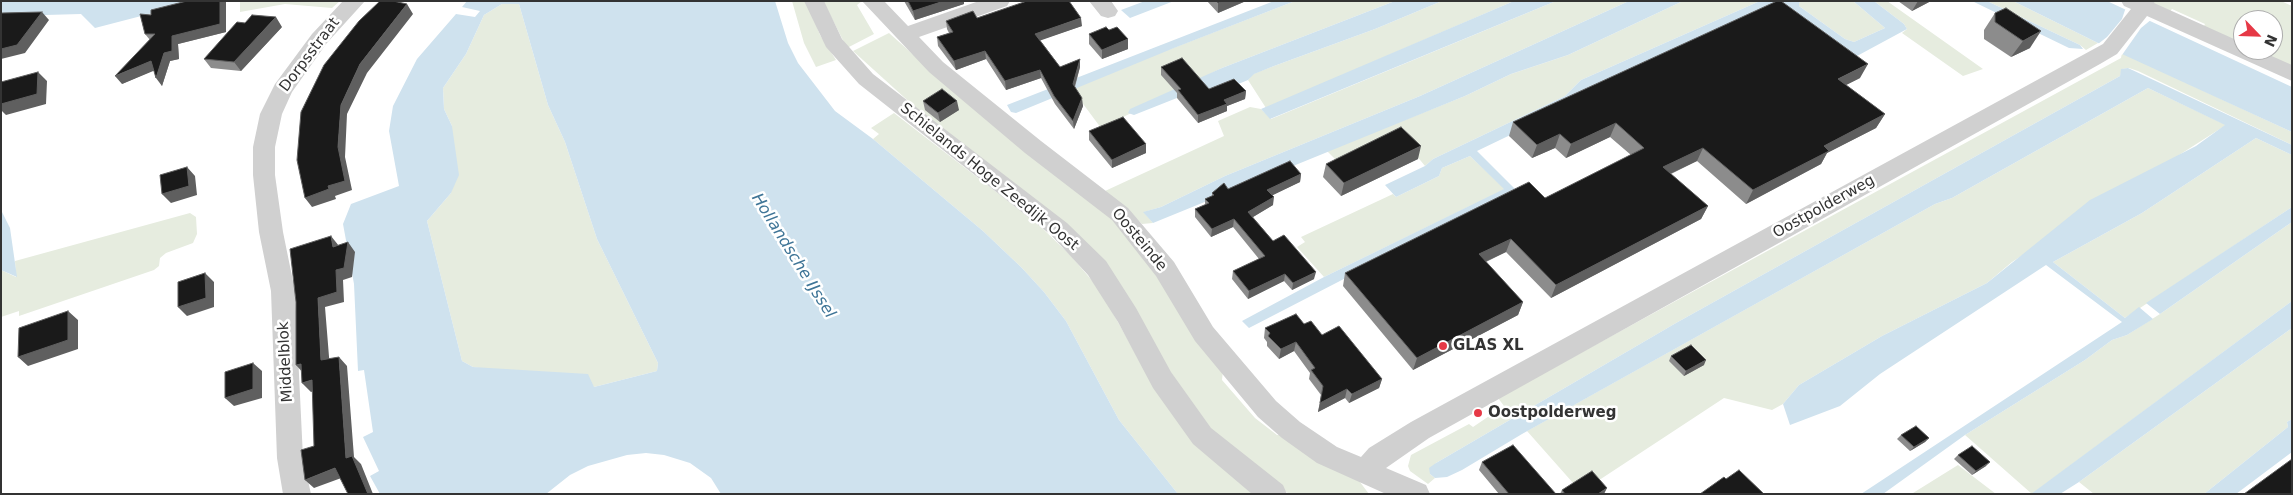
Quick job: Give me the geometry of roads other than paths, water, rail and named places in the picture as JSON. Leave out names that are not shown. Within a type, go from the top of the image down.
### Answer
[{"type":"street","name":"Dorpsstraat","points":[[271,232],[264,175],[264,147],[271,114],[283,88],[299,66],[342,12],[355,1]]},
{"type":"street","name":"Schielands Hoge Zeedijk Oost","points":[[814,1],[820,17],[837,47],[866,79],[1058,229],[1097,268],[1127,315],[1162,380],[1202,436],[1273,494]]},
{"type":"street","name":"Oosteinde","points":[[872,1],[936,67],[1033,147],[1120,214],[1165,269],[1204,334],[1267,410],[1291,430],[1328,456],[1416,494]]},
{"type":"street","points":[[906,34],[1000,1]]},
{"type":"street","points":[[2139,5],[2292,74]]},
{"type":"street","name":"Oostpolderweg","points":[[1366,472],[1379,456],[1420,430],[2110,49],[2139,5]]},
{"type":"street","name":"Middelblok","points":[[271,232],[283,291],[290,458],[297,494]]},
{"type":"street","name":"Oosteinde","points":[[1366,472],[1387,494]]},
{"type":"water","points":[[1,1],[199,1],[95,28],[81,14],[10,16],[1,21]]},
{"type":"water","name":"Hollandsche IJssel","points":[[467,1],[775,1],[788,43],[798,63],[835,111],[873,139],[983,231],[1044,292],[1066,321],[1119,420],[1178,494],[721,494],[711,478],[690,463],[664,455],[646,453],[627,455],[588,466],[570,475],[546,494],[380,494],[370,476],[379,471],[363,437],[373,432],[364,370],[358,371],[354,284],[343,224],[351,204],[399,186],[389,131],[393,106],[417,59],[456,14],[475,17],[480,11],[462,7]],"holes":[[[502,4],[519,4],[548,105],[565,142],[597,239],[658,363],[657,371],[594,387],[588,374],[473,367],[462,361],[427,221],[451,193],[459,175],[452,126],[444,109],[443,88],[466,54],[484,15]]]},
{"type":"water","points":[[1145,1],[1174,1],[1130,18],[1121,10]]},
{"type":"water","points":[[1274,1],[1295,1],[1016,113],[1011,112],[1007,105]]},
{"type":"water","points":[[1395,1],[1442,1],[1375,29],[1254,74],[1248,80],[1204,98],[1187,94],[1134,115],[1128,113],[1130,109],[1222,68]]},
{"type":"water","points":[[1514,1],[1556,1],[1270,119],[1261,109]]},
{"type":"water","points":[[1629,1],[1683,1],[1568,55],[1511,74],[1465,96],[1153,223],[1143,212],[1161,207],[1225,176],[1420,96]]},
{"type":"water","points":[[1760,1],[1802,1],[1799,3],[1799,6],[1845,39],[1854,42],[1885,28],[1853,1],[1874,1],[1904,24],[1907,29],[1857,56],[1783,4],[1477,151],[1516,190],[1249,328],[1242,321],[1324,277],[1504,189],[1470,156],[1442,168],[1439,176],[1396,197],[1385,185],[1425,166],[1433,159],[1565,96],[1581,80]]},
{"type":"water","points":[[1972,1],[1987,1],[2080,45],[2083,49],[2069,48]]},
{"type":"water","points":[[2013,1],[2107,1],[2292,87],[2292,132],[2098,43]]},
{"type":"water","points":[[2128,68],[2292,145],[2292,155],[2256,138],[2142,213],[2053,262],[2125,318],[2139,307],[2153,319],[2127,335],[2112,340],[2085,360],[1965,435],[1883,494],[1861,494],[2122,322],[2046,265],[1880,374],[1840,406],[1790,425],[1783,404],[1799,385],[1882,336],[1987,283],[2090,200],[2196,146],[2225,125],[2148,88],[1952,198],[1935,204],[1522,434],[1462,470],[1447,477],[1435,478],[1430,474],[1429,468],[1436,463],[1676,323],[2120,76],[2121,69]]},
{"type":"water","points":[[2292,207],[2292,222],[2160,314],[2146,303]]},
{"type":"water","points":[[1,210],[10,228],[17,277],[1,270]]},
{"type":"water","points":[[2292,301],[2292,328],[2079,482],[2060,494],[2031,494]]},
{"type":"water","points":[[2292,419],[2292,452],[2236,494],[2204,494],[2288,427],[2287,422]]},
{"type":"place","name":"GLAS XL","points":[[1443,346]]},
{"type":"place","name":"Oostpolderweg","points":[[1478,413]]}]
